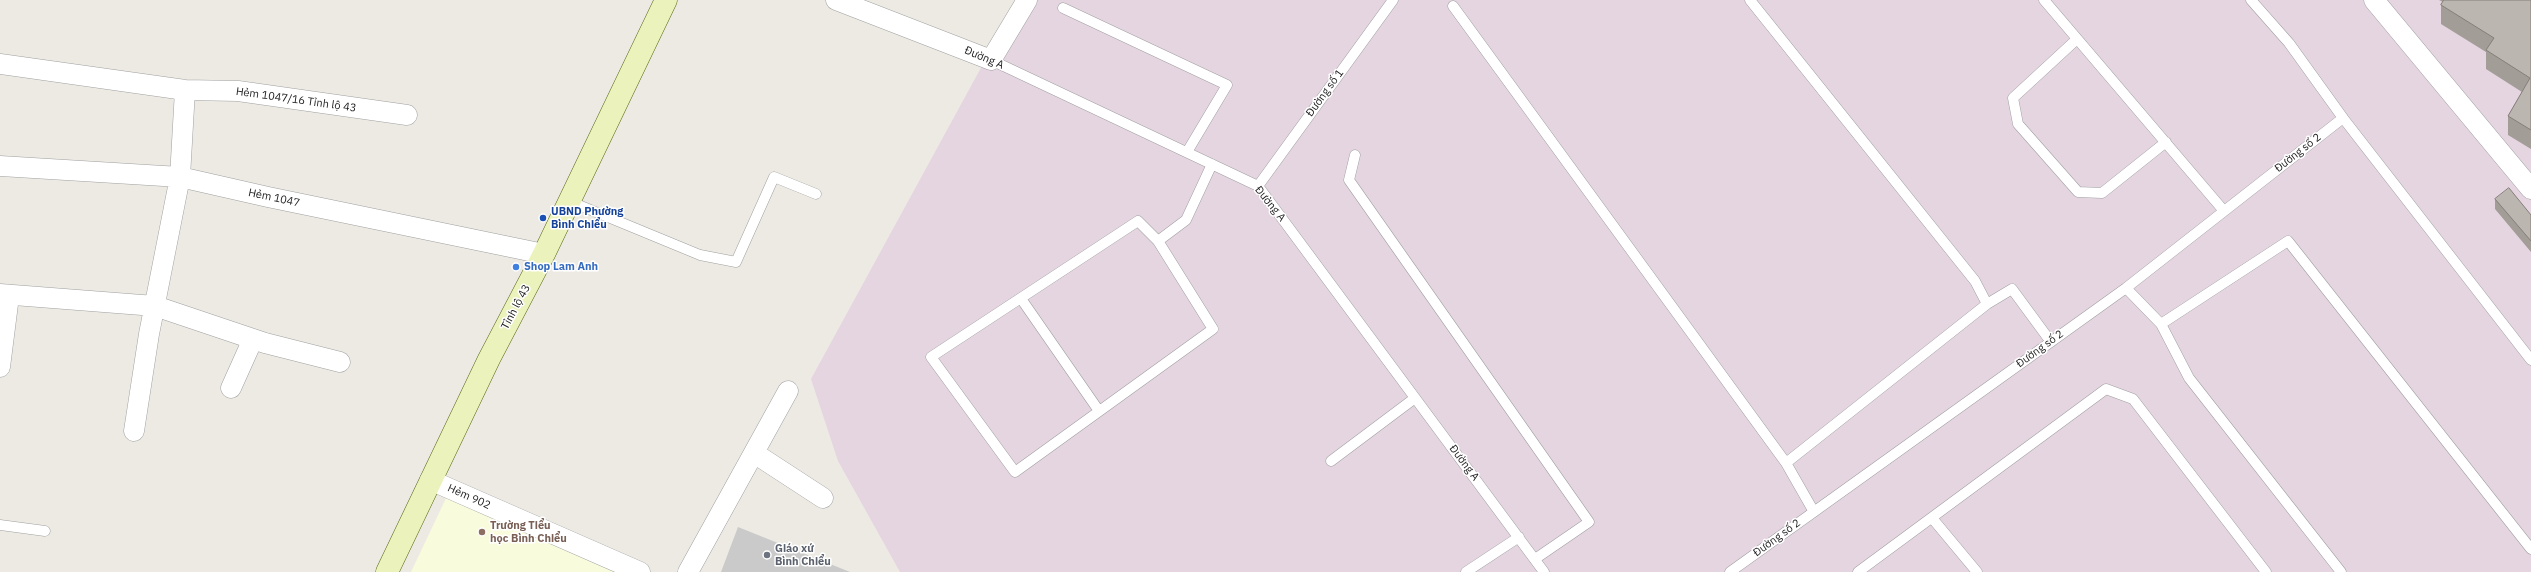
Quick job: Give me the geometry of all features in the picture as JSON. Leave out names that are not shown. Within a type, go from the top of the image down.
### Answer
[{"type":"main road","name":"Tỉnh lộ 43","points":[[387,572],[488,359],[544,254],[666,0]]},
{"type":"street","name":"Đường A","points":[[836,0],[991,60]]},
{"type":"street","points":[[991,60],[1027,0]]},
{"type":"street","points":[[2374,0],[2531,189]]},
{"type":"street","name":"Hẻm 1047/16 Tỉnh lộ 43","points":[[0,64],[185,90],[238,91],[407,115]]},
{"type":"street","points":[[134,431],[155,306],[180,177],[185,90]]},
{"type":"street","name":"Hẻm 1047","points":[[0,166],[180,177],[321,209],[544,254]]},
{"type":"street","points":[[0,367],[4,295],[155,306],[254,339],[340,362]]},
{"type":"street","points":[[231,388],[254,339]]},
{"type":"street","points":[[688,572],[788,391]]},
{"type":"street","points":[[754,453],[824,498]]},
{"type":"street","name":"Hẻm 902","points":[[430,480],[640,572]]},
{"type":"lane","name":"Đường số 1","points":[[1258,186],[1393,0]]},
{"type":"lane","points":[[1750,0],[1975,281],[1987,304]]},
{"type":"lane","points":[[2044,0],[2224,211]]},
{"type":"lane","points":[[2251,0],[2289,43],[2343,118],[2531,360]]},
{"type":"lane","points":[[1453,6],[1786,463],[1814,512]]},
{"type":"lane","points":[[1063,8],[1227,85],[1187,152]]},
{"type":"lane","points":[[2077,39],[2013,98],[2018,124],[2078,192],[2102,193],[2166,142]]},
{"type":"lane","name":"Đường A","points":[[991,60],[1258,186],[1544,572]]},
{"type":"lane","name":"Đường số 2","points":[[1730,572],[2126,288],[2343,118]]},
{"type":"lane","points":[[1356,155],[1349,180],[1589,522],[1535,559]]},
{"type":"lane","points":[[1158,241],[1186,220],[1212,164]]},
{"type":"lane","points":[[569,201],[700,254],[736,262],[774,177],[816,194]]},
{"type":"lane","points":[[1138,221],[1158,241],[1213,329],[1015,472],[931,357],[1022,300],[1138,221]]},
{"type":"lane","points":[[2161,324],[2288,241],[2531,549]]},
{"type":"lane","points":[[2126,288],[2161,324],[2189,378],[2341,572]]},
{"type":"lane","points":[[1786,463],[1987,304],[2012,289],[2051,342]]},
{"type":"lane","points":[[1022,300],[1099,411]]},
{"type":"lane","points":[[1858,572],[2106,389],[2133,399],[2266,572]]},
{"type":"lane","points":[[1330,460],[1415,398]]},
{"type":"lane","points":[[1932,518],[1977,572]]},
{"type":"lane","points":[[0,524],[45,532]]},
{"type":"lane","points":[[1466,572],[1519,537]]},
{"type":"shaded area","points":[[1018,0],[2531,0],[2531,572],[900,572],[838,461],[811,379]]},
{"type":"shaded area","name":"Trường Tiểu học Bình Chiểu","points":[[449,492],[620,572],[411,572]]},
{"type":"shaded area","name":"Giáo xứ Bình Chiểu","points":[[738,527],[850,572],[721,572]]},
{"type":"building","points":[[2444,0],[2531,0],[2531,130],[2508,116],[2530,78],[2486,50],[2494,38],[2441,5]]},
{"type":"building","points":[[2509,188],[2531,215],[2531,241],[2495,199]]},
{"type":"place","name":"UBND Phường Bình Chiểu","points":[[543,218]]},
{"type":"place","name":"Shop Lam Anh","points":[[516,267]]},
{"type":"place","name":"Trường Tiểu học Bình Chiểu","points":[[482,532]]},
{"type":"place","name":"Giáo xứ Bình Chiểu","points":[[767,555]]}]
